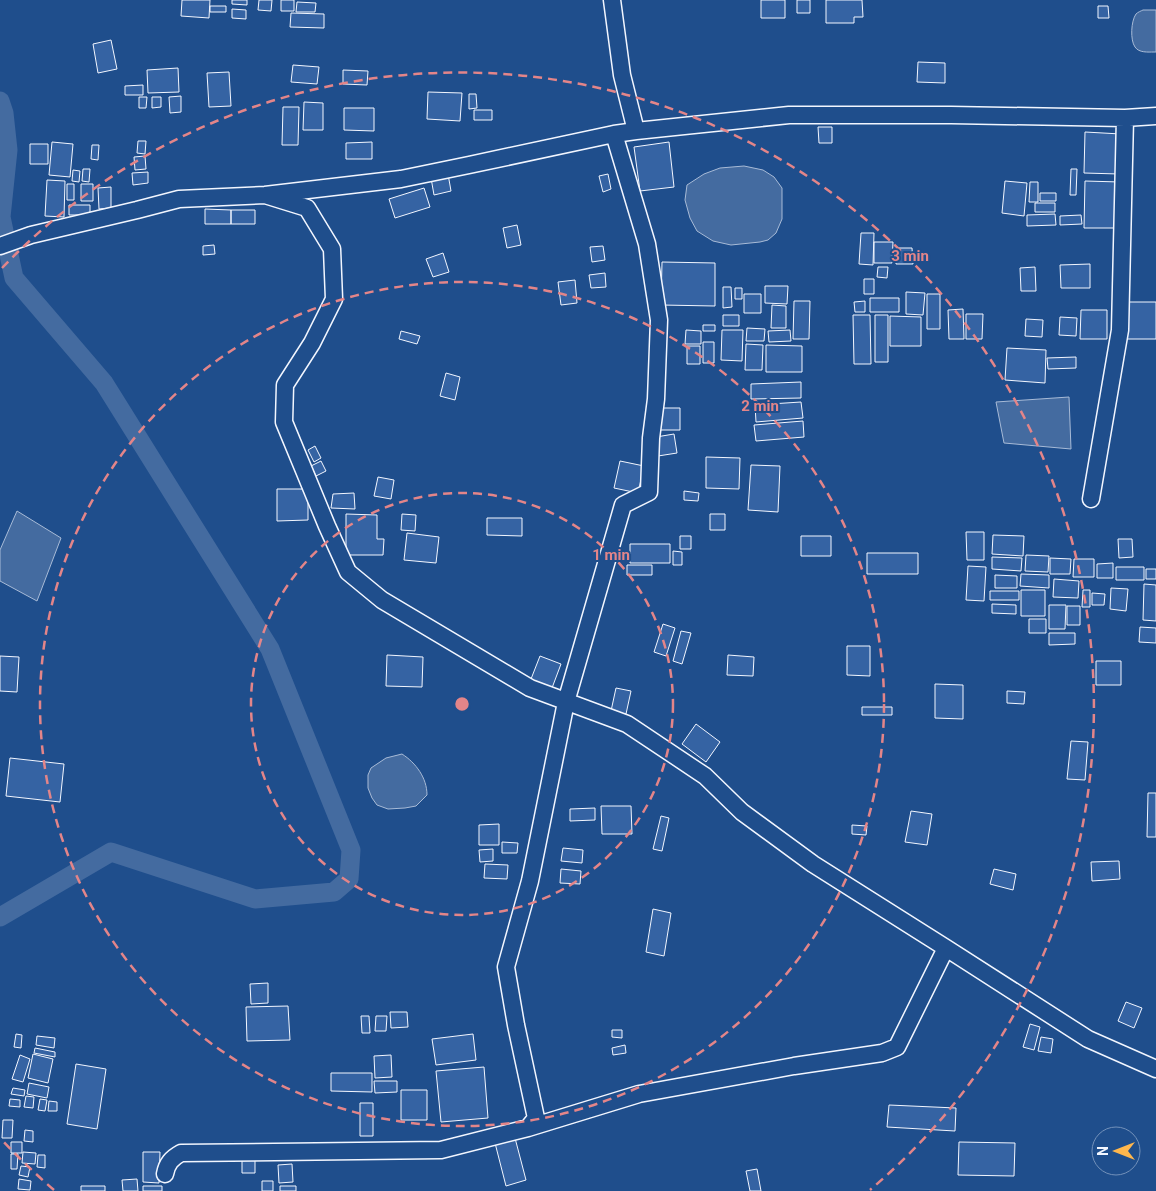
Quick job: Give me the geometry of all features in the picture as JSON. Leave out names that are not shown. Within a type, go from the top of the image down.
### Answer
[{"type":"street","points":[[612,0],[622,75],[636,131]]},
{"type":"street","points":[[0,246],[31,235],[178,199],[265,195],[400,179],[636,131],[789,115],[1125,118],[1156,116]]},
{"type":"street","points":[[1091,500],[1120,330],[1125,118]]},
{"type":"street","points":[[528,1128],[536,1118],[506,967],[530,881],[566,702],[623,505],[649,492],[651,438],[656,399],[659,320],[647,244],[614,134]]},
{"type":"street","points":[[265,195],[307,208],[332,249],[334,298],[312,343],[285,385],[284,422],[348,572],[382,600],[530,688],[627,724],[705,776],[742,812],[813,864],[1088,1039],[1156,1069]]},
{"type":"street","points":[[165,1174],[166,1168],[173,1157],[182,1153],[441,1150],[528,1128],[639,1094],[794,1066],[882,1053],[896,1046],[946,948]]},
{"type":"water","points":[[1143,10],[1156,10],[1156,52],[1141,51],[1133,44],[1133,21],[1136,14]]},
{"type":"water","points":[[744,166],[763,170],[774,177],[782,188],[782,219],[776,233],[768,240],[731,245],[713,241],[697,231],[690,218],[685,200],[687,185],[704,174],[720,168]]},
{"type":"water","points":[[1069,397],[1071,449],[1004,443],[996,402]]},
{"type":"water","points":[[17,511],[61,538],[37,601],[0,581],[0,550]]},
{"type":"water","points":[[402,754],[420,771],[427,789],[427,795],[416,806],[388,809],[377,805],[368,788],[368,775],[371,768],[386,758]]},
{"type":"building","points":[[182,0],[210,0],[209,18],[181,16]]},
{"type":"building","points":[[232,0],[247,0],[247,5],[232,4]]},
{"type":"building","points":[[259,0],[272,0],[271,11],[258,10]]},
{"type":"building","points":[[281,0],[294,0],[294,11],[281,11]]},
{"type":"building","points":[[761,0],[785,0],[785,18],[761,18]]},
{"type":"building","points":[[797,0],[810,0],[810,13],[797,13]]},
{"type":"building","points":[[826,0],[862,0],[863,17],[854,17],[854,23],[826,23]]},
{"type":"building","points":[[297,2],[316,3],[315,12],[296,12]]},
{"type":"building","points":[[210,6],[226,6],[226,12],[210,12]]},
{"type":"building","points":[[1098,6],[1108,6],[1109,18],[1098,18]]},
{"type":"building","points":[[232,9],[246,10],[246,19],[232,18]]},
{"type":"building","points":[[291,13],[324,14],[324,28],[290,27]]},
{"type":"building","points":[[111,40],[117,69],[98,73],[93,44]]},
{"type":"building","points":[[918,62],[945,63],[945,83],[917,82]]},
{"type":"building","points":[[293,65],[319,67],[317,84],[291,82]]},
{"type":"building","points":[[178,68],[179,92],[148,93],[147,70]]},
{"type":"building","points":[[343,70],[368,71],[367,85],[343,84]]},
{"type":"building","points":[[229,72],[231,106],[209,107],[207,73]]},
{"type":"building","points":[[143,85],[143,95],[125,95],[125,86]]},
{"type":"building","points":[[428,92],[462,93],[460,121],[427,119]]},
{"type":"building","points":[[469,94],[476,94],[477,108],[469,109]]},
{"type":"building","points":[[181,96],[181,112],[170,113],[169,97]]},
{"type":"building","points":[[139,97],[147,97],[146,108],[139,108]]},
{"type":"building","points":[[152,97],[161,97],[161,107],[152,108]]},
{"type":"building","points":[[304,102],[323,103],[323,130],[303,130]]},
{"type":"building","points":[[283,107],[299,107],[298,145],[282,145]]},
{"type":"building","points":[[344,108],[374,108],[374,131],[344,130]]},
{"type":"building","points":[[474,110],[492,110],[492,120],[474,120]]},
{"type":"building","points":[[818,127],[832,127],[832,143],[819,143]]},
{"type":"building","points":[[1085,132],[1121,134],[1119,174],[1084,173]]},
{"type":"building","points":[[138,141],[146,141],[145,154],[137,153]]},
{"type":"building","points":[[52,142],[73,144],[70,177],[49,175]]},
{"type":"building","points":[[372,142],[372,159],[346,159],[346,143]]},
{"type":"building","points":[[669,142],[674,187],[640,191],[634,147]]},
{"type":"building","points":[[30,144],[48,144],[48,164],[30,164]]},
{"type":"building","points":[[92,145],[99,145],[98,160],[91,159]]},
{"type":"building","points":[[145,156],[146,169],[135,170],[134,157]]},
{"type":"building","points":[[83,169],[90,169],[89,182],[82,181]]},
{"type":"building","points":[[1071,169],[1077,169],[1076,195],[1070,195]]},
{"type":"building","points":[[73,170],[80,171],[79,182],[72,181]]},
{"type":"building","points":[[148,172],[148,183],[133,185],[132,173]]},
{"type":"building","points":[[448,174],[451,191],[434,195],[431,178]]},
{"type":"building","points":[[608,174],[611,189],[603,192],[599,176]]},
{"type":"building","points":[[47,180],[65,181],[64,217],[45,216]]},
{"type":"building","points":[[1005,181],[1027,183],[1024,216],[1002,213]]},
{"type":"building","points":[[1085,181],[1120,182],[1118,228],[1084,228]]},
{"type":"building","points":[[1030,182],[1038,182],[1038,202],[1029,202]]},
{"type":"building","points":[[67,184],[74,184],[74,200],[67,200]]},
{"type":"building","points":[[81,184],[93,184],[93,201],[81,201]]},
{"type":"building","points":[[111,187],[111,208],[99,209],[98,188]]},
{"type":"building","points":[[424,188],[430,207],[395,218],[389,199]]},
{"type":"building","points":[[1040,193],[1056,193],[1056,201],[1040,201]]},
{"type":"building","points":[[1035,203],[1055,203],[1055,212],[1035,212]]},
{"type":"building","points":[[69,205],[90,205],[90,215],[69,215]]},
{"type":"building","points":[[205,209],[231,210],[231,224],[205,224]]},
{"type":"building","points":[[231,210],[255,210],[255,224],[231,224]]},
{"type":"building","points":[[1055,214],[1056,225],[1027,226],[1027,215]]},
{"type":"building","points":[[1081,215],[1082,224],[1060,225],[1060,216]]},
{"type":"building","points":[[517,225],[521,245],[507,248],[503,228]]},
{"type":"building","points":[[861,233],[874,233],[873,265],[859,264]]},
{"type":"building","points":[[874,242],[893,242],[892,263],[874,263]]},
{"type":"building","points":[[214,245],[215,254],[203,255],[203,246]]},
{"type":"building","points":[[603,246],[605,260],[592,262],[590,247]]},
{"type":"building","points":[[896,248],[912,248],[913,264],[896,264]]},
{"type":"building","points":[[443,253],[449,272],[433,277],[426,259]]},
{"type":"building","points":[[662,262],[715,263],[715,306],[661,305]]},
{"type":"building","points":[[1090,264],[1090,288],[1061,288],[1060,265]]},
{"type":"building","points":[[878,267],[888,267],[887,278],[877,277]]},
{"type":"building","points":[[1035,267],[1036,291],[1021,291],[1020,268]]},
{"type":"building","points":[[605,273],[606,287],[591,288],[589,275]]},
{"type":"building","points":[[864,279],[874,279],[874,294],[864,294]]},
{"type":"building","points":[[575,280],[577,303],[561,305],[558,282]]},
{"type":"building","points":[[765,286],[788,286],[787,304],[765,303]]},
{"type":"building","points":[[723,287],[731,287],[732,307],[723,308]]},
{"type":"building","points":[[735,288],[742,288],[742,299],[735,299]]},
{"type":"building","points":[[906,292],[925,293],[923,315],[906,314]]},
{"type":"building","points":[[744,294],[761,294],[761,313],[744,313]]},
{"type":"building","points":[[927,294],[940,294],[940,329],[927,329]]},
{"type":"building","points":[[870,298],[899,298],[899,312],[870,312]]},
{"type":"building","points":[[794,301],[810,301],[809,339],[793,339]]},
{"type":"building","points":[[865,301],[865,312],[855,312],[854,302]]},
{"type":"building","points":[[1125,302],[1156,302],[1156,339],[1125,339]]},
{"type":"building","points":[[772,305],[786,306],[786,328],[771,328]]},
{"type":"building","points":[[963,309],[964,339],[949,339],[948,310]]},
{"type":"building","points":[[1081,310],[1107,310],[1107,339],[1080,339]]},
{"type":"building","points":[[966,314],[983,314],[982,339],[966,339]]},
{"type":"building","points":[[723,315],[739,315],[739,326],[723,326]]},
{"type":"building","points":[[853,315],[870,315],[871,364],[854,364]]},
{"type":"building","points":[[875,315],[888,315],[888,362],[875,362]]},
{"type":"building","points":[[890,316],[921,317],[921,346],[890,346]]},
{"type":"building","points":[[1060,317],[1077,318],[1076,336],[1059,335]]},
{"type":"building","points":[[1026,319],[1043,320],[1042,337],[1025,336]]},
{"type":"building","points":[[703,325],[715,325],[715,331],[703,331]]},
{"type":"building","points":[[747,328],[765,329],[764,341],[746,341]]},
{"type":"building","points":[[686,330],[701,331],[701,344],[685,344]]},
{"type":"building","points":[[722,330],[743,330],[742,361],[721,360]]},
{"type":"building","points":[[790,330],[791,341],[769,342],[768,331]]},
{"type":"building","points":[[401,331],[420,336],[417,344],[399,339]]},
{"type":"building","points":[[703,342],[714,342],[714,363],[703,363]]},
{"type":"building","points":[[746,344],[763,345],[762,370],[745,370]]},
{"type":"building","points":[[766,345],[802,346],[802,372],[766,372]]},
{"type":"building","points":[[687,346],[700,346],[700,364],[687,364]]},
{"type":"building","points":[[1007,348],[1046,350],[1045,383],[1005,380]]},
{"type":"building","points":[[1076,357],[1076,368],[1048,369],[1047,358]]},
{"type":"building","points":[[446,373],[460,377],[455,400],[440,396]]},
{"type":"building","points":[[801,382],[801,398],[751,399],[751,384]]},
{"type":"building","points":[[801,402],[803,418],[756,422],[755,405]]},
{"type":"building","points":[[659,408],[680,408],[680,430],[659,430]]},
{"type":"building","points":[[803,421],[804,437],[756,441],[754,425]]},
{"type":"building","points":[[674,434],[677,453],[658,456],[656,437]]},
{"type":"building","points":[[315,446],[321,458],[314,462],[308,450]]},
{"type":"building","points":[[706,457],[740,458],[739,489],[706,488]]},
{"type":"building","points":[[321,461],[326,471],[316,476],[311,466]]},
{"type":"building","points":[[620,461],[644,466],[638,493],[614,488]]},
{"type":"building","points":[[751,465],[780,466],[778,512],[748,510]]},
{"type":"building","points":[[378,477],[394,480],[391,499],[374,496]]},
{"type":"building","points":[[277,489],[308,489],[308,520],[277,521]]},
{"type":"building","points":[[684,491],[699,493],[698,501],[684,500]]},
{"type":"building","points":[[354,493],[355,509],[331,508],[333,494]]},
{"type":"building","points":[[346,514],[377,515],[377,539],[384,539],[383,555],[346,555]]},
{"type":"building","points":[[402,514],[416,515],[415,531],[401,530]]},
{"type":"building","points":[[710,514],[725,514],[725,530],[710,530]]},
{"type":"building","points":[[487,518],[522,518],[522,536],[487,535]]},
{"type":"building","points":[[966,532],[984,532],[984,560],[967,560]]},
{"type":"building","points":[[407,533],[439,537],[436,563],[404,560]]},
{"type":"building","points":[[993,535],[1024,536],[1023,556],[992,554]]},
{"type":"building","points":[[680,536],[691,536],[691,549],[680,549]]},
{"type":"building","points":[[801,536],[831,536],[831,556],[801,556]]},
{"type":"building","points":[[1118,539],[1132,539],[1133,557],[1119,558]]},
{"type":"building","points":[[630,544],[670,544],[670,563],[630,563]]},
{"type":"building","points":[[673,551],[682,552],[682,565],[673,565]]},
{"type":"building","points":[[867,553],[918,553],[918,574],[867,574]]},
{"type":"building","points":[[1026,555],[1049,556],[1048,572],[1025,571]]},
{"type":"building","points":[[992,557],[1022,558],[1021,571],[992,569]]},
{"type":"building","points":[[1050,558],[1071,559],[1070,574],[1050,574]]},
{"type":"building","points":[[1074,559],[1094,559],[1094,577],[1073,577]]},
{"type":"building","points":[[1113,563],[1113,578],[1097,578],[1097,564]]},
{"type":"building","points":[[627,565],[652,565],[652,575],[627,575]]},
{"type":"building","points":[[968,566],[986,567],[984,601],[966,600]]},
{"type":"building","points":[[1116,567],[1144,567],[1144,580],[1116,580]]},
{"type":"building","points":[[1146,569],[1156,569],[1156,579],[1146,579]]},
{"type":"building","points":[[1021,574],[1049,575],[1049,588],[1020,586]]},
{"type":"building","points":[[995,575],[1017,576],[1017,588],[995,588]]},
{"type":"building","points":[[1054,579],[1079,581],[1078,598],[1053,597]]},
{"type":"building","points":[[1144,584],[1156,585],[1156,621],[1143,620]]},
{"type":"building","points":[[1111,588],[1128,589],[1126,611],[1110,609]]},
{"type":"building","points":[[1021,590],[1045,590],[1045,616],[1021,616]]},
{"type":"building","points":[[1083,590],[1090,590],[1090,607],[1082,607]]},
{"type":"building","points":[[990,591],[1019,591],[1019,600],[990,600]]},
{"type":"building","points":[[1092,593],[1105,594],[1104,605],[1092,605]]},
{"type":"building","points":[[992,604],[1016,605],[1016,614],[992,613]]},
{"type":"building","points":[[1049,605],[1066,605],[1065,629],[1049,629]]},
{"type":"building","points":[[1067,606],[1080,606],[1080,625],[1067,625]]},
{"type":"building","points":[[1029,619],[1046,619],[1046,633],[1029,633]]},
{"type":"building","points":[[663,624],[675,628],[666,656],[654,652]]},
{"type":"building","points":[[1140,627],[1156,628],[1156,643],[1139,642]]},
{"type":"building","points":[[681,631],[691,633],[682,664],[673,661]]},
{"type":"building","points":[[1049,633],[1075,633],[1075,644],[1049,645]]},
{"type":"building","points":[[847,646],[870,646],[870,676],[847,675]]},
{"type":"building","points":[[387,655],[423,657],[422,687],[386,686]]},
{"type":"building","points":[[728,655],[754,657],[753,676],[727,675]]},
{"type":"building","points":[[0,656],[19,657],[17,692],[0,691]]},
{"type":"building","points":[[540,656],[561,664],[552,688],[531,679]]},
{"type":"building","points":[[1096,661],[1121,661],[1121,685],[1096,685]]},
{"type":"building","points":[[935,684],[963,685],[963,719],[935,718]]},
{"type":"building","points":[[616,688],[631,691],[626,714],[611,711]]},
{"type":"building","points":[[1007,691],[1025,692],[1024,704],[1007,703]]},
{"type":"building","points":[[862,707],[892,707],[892,715],[862,715]]},
{"type":"building","points":[[696,724],[720,742],[706,762],[682,744]]},
{"type":"building","points":[[1071,741],[1088,742],[1085,780],[1067,779]]},
{"type":"building","points":[[10,758],[64,764],[60,802],[6,796]]},
{"type":"building","points":[[1148,793],[1156,793],[1156,837],[1147,837]]},
{"type":"building","points":[[601,806],[631,806],[632,834],[602,834]]},
{"type":"building","points":[[595,808],[595,820],[570,821],[570,809]]},
{"type":"building","points":[[911,811],[932,814],[927,845],[905,842]]},
{"type":"building","points":[[661,816],[669,818],[662,851],[653,849]]},
{"type":"building","points":[[499,824],[499,845],[479,845],[479,825]]},
{"type":"building","points":[[852,825],[867,826],[866,835],[852,834]]},
{"type":"building","points":[[502,842],[518,843],[517,853],[502,853]]},
{"type":"building","points":[[563,848],[583,850],[582,863],[561,861]]},
{"type":"building","points":[[493,849],[493,861],[480,862],[479,850]]},
{"type":"building","points":[[1119,861],[1120,879],[1092,881],[1091,862]]},
{"type":"building","points":[[485,864],[508,865],[507,879],[484,878]]},
{"type":"building","points":[[561,869],[581,871],[580,884],[560,883]]},
{"type":"building","points":[[994,869],[1016,874],[1013,890],[990,884]]},
{"type":"building","points":[[653,909],[671,913],[664,956],[646,952]]},
{"type":"building","points":[[268,983],[268,1003],[251,1004],[250,984]]},
{"type":"building","points":[[1126,1002],[1142,1008],[1134,1028],[1118,1021]]},
{"type":"building","points":[[288,1006],[290,1040],[247,1041],[246,1007]]},
{"type":"building","points":[[390,1012],[407,1012],[408,1027],[391,1028]]},
{"type":"building","points":[[361,1016],[369,1016],[370,1033],[362,1033]]},
{"type":"building","points":[[376,1016],[387,1016],[386,1031],[375,1031]]},
{"type":"building","points":[[1030,1024],[1040,1027],[1034,1050],[1023,1047]]},
{"type":"building","points":[[612,1030],[622,1030],[622,1038],[612,1037]]},
{"type":"building","points":[[16,1034],[22,1035],[21,1048],[14,1047]]},
{"type":"building","points":[[473,1034],[476,1060],[436,1065],[432,1039]]},
{"type":"building","points":[[37,1036],[55,1038],[54,1048],[36,1045]]},
{"type":"building","points":[[1041,1037],[1053,1039],[1051,1053],[1038,1051]]},
{"type":"building","points":[[625,1045],[626,1053],[613,1055],[612,1048]]},
{"type":"building","points":[[35,1048],[55,1052],[55,1057],[34,1053]]},
{"type":"building","points":[[33,1054],[53,1059],[48,1083],[28,1078]]},
{"type":"building","points":[[20,1055],[30,1059],[23,1082],[12,1079]]},
{"type":"building","points":[[391,1055],[392,1077],[375,1078],[374,1056]]},
{"type":"building","points":[[76,1064],[106,1069],[97,1129],[67,1124]]},
{"type":"building","points":[[484,1067],[488,1118],[441,1122],[436,1071]]},
{"type":"building","points":[[331,1073],[372,1073],[372,1092],[331,1091]]},
{"type":"building","points":[[374,1081],[397,1081],[397,1092],[375,1093]]},
{"type":"building","points":[[29,1083],[49,1087],[47,1098],[27,1094]]},
{"type":"building","points":[[13,1088],[25,1090],[24,1096],[11,1094]]},
{"type":"building","points":[[401,1090],[427,1090],[427,1120],[401,1120]]},
{"type":"building","points":[[26,1096],[34,1097],[33,1108],[24,1107]]},
{"type":"building","points":[[10,1099],[20,1100],[20,1107],[9,1106]]},
{"type":"building","points":[[40,1099],[47,1100],[45,1111],[38,1110]]},
{"type":"building","points":[[49,1101],[57,1102],[57,1111],[48,1111]]},
{"type":"building","points":[[360,1103],[373,1103],[373,1136],[360,1136]]},
{"type":"building","points":[[889,1105],[956,1108],[955,1131],[887,1127]]},
{"type":"building","points":[[3,1120],[13,1120],[12,1138],[2,1138]]},
{"type":"building","points":[[25,1130],[33,1131],[33,1142],[24,1141]]},
{"type":"building","points":[[515,1138],[526,1180],[506,1186],[495,1143]]},
{"type":"building","points":[[11,1142],[22,1142],[22,1153],[11,1153]]},
{"type":"building","points":[[959,1142],[1015,1143],[1014,1176],[958,1175]]},
{"type":"building","points":[[23,1152],[36,1153],[35,1164],[22,1163]]},
{"type":"building","points":[[143,1152],[160,1152],[159,1183],[143,1182]]},
{"type":"building","points":[[11,1154],[18,1154],[17,1169],[11,1169]]},
{"type":"building","points":[[38,1155],[45,1155],[45,1168],[37,1167]]},
{"type":"building","points":[[242,1158],[255,1158],[255,1173],[242,1173]]},
{"type":"building","points":[[292,1164],[293,1182],[279,1183],[278,1165]]},
{"type":"building","points":[[21,1166],[30,1167],[28,1177],[19,1175]]},
{"type":"building","points":[[757,1169],[761,1191],[750,1191],[746,1171]]},
{"type":"building","points":[[19,1179],[31,1181],[30,1190],[18,1189]]},
{"type":"building","points":[[137,1179],[138,1191],[123,1191],[122,1180]]},
{"type":"building","points":[[262,1181],[273,1181],[273,1191],[262,1191]]},
{"type":"building","points":[[81,1186],[105,1186],[105,1191],[81,1191]]},
{"type":"building","points":[[143,1186],[162,1186],[162,1191],[143,1191]]},
{"type":"building","points":[[280,1186],[296,1186],[296,1191],[280,1191]]},
{"type":"waterway","points":[[0,101],[4,113],[8,150],[1,217],[14,278],[104,383],[270,649],[351,850],[349,879],[334,892],[255,899],[111,852],[0,917]]}]
